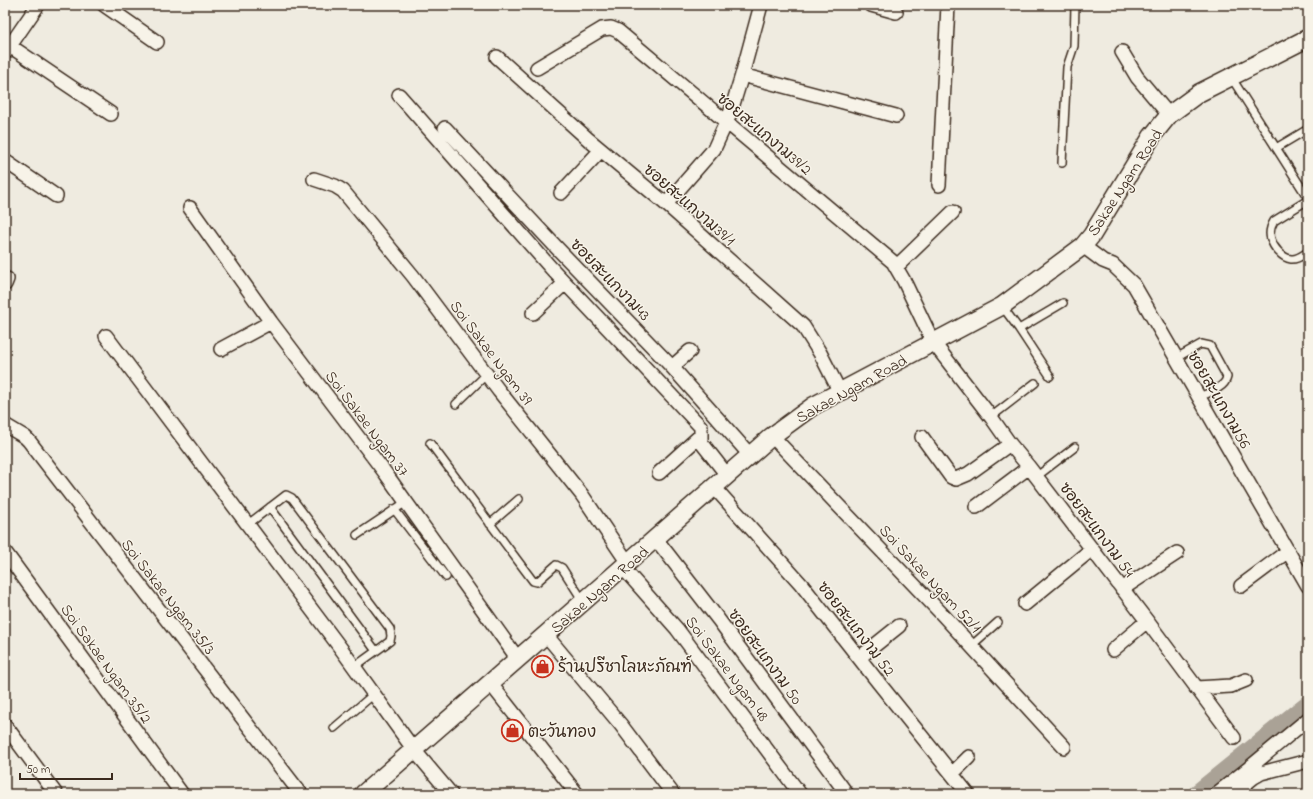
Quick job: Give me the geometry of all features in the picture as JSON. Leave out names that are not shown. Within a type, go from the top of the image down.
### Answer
[{"type":"street","points":[[38,5],[7,50],[111,114]]},
{"type":"street","points":[[104,5],[157,42]]},
{"type":"street","points":[[666,204],[714,149],[730,114],[762,5]]},
{"type":"street","points":[[871,5],[896,12]]},
{"type":"street","points":[[939,185],[948,5]]},
{"type":"street","name":"ซอยสะแกงาม39/2","points":[[537,68],[602,29],[611,28],[618,31],[893,262],[904,281],[933,342]]},
{"type":"street","name":"Sakae Ngam Road","points":[[363,794],[772,436],[812,406],[1002,306],[1082,246],[1092,235],[1152,136],[1169,114],[1199,93],[1308,38]]},
{"type":"street","points":[[1122,52],[1137,77],[1169,114]]},
{"type":"street","name":"ซอยสะแกงาม39/1","points":[[497,58],[601,150],[666,204],[803,326],[820,353],[840,392]]},
{"type":"street","points":[[742,75],[896,116]]},
{"type":"street","points":[[399,95],[565,283],[701,427],[701,442],[728,475]]},
{"type":"street","name":"ซอยสะแกงาม43","points":[[445,128],[672,366],[750,455]]},
{"type":"street","points":[[561,193],[601,150]]},
{"type":"street","points":[[5,161],[56,196]]},
{"type":"street","name":"Soi Sakae Ngam 39","points":[[314,179],[335,186],[343,191],[413,276],[487,374],[582,495],[625,565]]},
{"type":"street","name":"Soi Sakae Ngam 37","points":[[190,208],[271,322],[406,502],[518,659]]},
{"type":"street","points":[[896,267],[953,212]]},
{"type":"street","name":"ซอยสะแกงาม56","points":[[1082,246],[1103,262],[1112,265],[1134,285],[1308,586]]},
{"type":"street","points":[[533,313],[565,283]]},
{"type":"street","points":[[221,349],[271,322]]},
{"type":"street","points":[[106,336],[354,667],[414,750],[451,794]]},
{"type":"street","name":"ซอยสะแกงาม 54","points":[[933,342],[1147,621],[1234,738]]},
{"type":"street","points":[[672,366],[690,351]]},
{"type":"street","name":"Soi Sakae Ngam 35/3","points":[[5,425],[29,441],[301,794]]},
{"type":"street","points":[[659,473],[701,435]]},
{"type":"street","name":"Soi Sakae Ngam 52/1","points":[[772,436],[971,646],[1064,747]]},
{"type":"street","points":[[922,437],[951,477],[956,479],[968,474],[1010,444]]},
{"type":"street","points":[[976,507],[1032,472]]},
{"type":"street","name":"ซอยสะแกงาม 52","points":[[714,487],[801,584],[968,794]]},
{"type":"street","name":"ซอยสะแกงาม 50","points":[[656,539],[722,625],[847,794]]},
{"type":"street","points":[[1025,604],[1092,549]]},
{"type":"street","points":[[1241,586],[1288,551]]},
{"type":"street","name":"Soi Sakae Ngam 35/2","points":[[5,552],[182,794]]},
{"type":"street","points":[[1122,589],[1177,552]]},
{"type":"street","name":"Soi Sakae Ngam 48","points":[[625,565],[677,629],[800,794]]},
{"type":"street","points":[[1113,650],[1147,621]]},
{"type":"street","points":[[859,658],[899,626]]},
{"type":"street","points":[[546,635],[622,725],[673,794]]},
{"type":"street","points":[[1196,688],[1231,686],[1246,680]]},
{"type":"street","points":[[490,684],[577,794]]},
{"type":"street","points":[[1216,794],[1308,719]]},
{"type":"street","points":[[5,724],[56,794]]},
{"type":"street","points":[[952,774],[969,757]]},
{"type":"street","points":[[1233,794],[1254,777],[1262,773],[1308,761]]},
{"type":"lane","points":[[1062,163],[1068,68],[1074,46],[1075,5]]},
{"type":"lane","points":[[1231,77],[1308,199],[1274,221],[1271,226],[1271,239],[1279,252],[1291,259],[1298,258],[1308,252]]},
{"type":"lane","points":[[1276,148],[1308,130]]},
{"type":"lane","points":[[1020,329],[1063,303]]},
{"type":"lane","points":[[1002,306],[1020,329],[1050,376]]},
{"type":"lane","points":[[1176,358],[1202,344],[1210,346],[1227,378],[1226,382],[1222,385],[1199,397]]},
{"type":"lane","points":[[456,404],[487,374]]},
{"type":"lane","points":[[991,417],[1034,383]]},
{"type":"lane","points":[[430,443],[533,581],[536,582],[556,565],[562,568],[584,602]]},
{"type":"lane","points":[[1032,472],[1075,448]]},
{"type":"lane","points":[[247,525],[286,495],[292,498],[390,629],[390,641],[354,667]]},
{"type":"lane","points":[[490,524],[519,499]]},
{"type":"lane","points":[[357,535],[406,502]]},
{"type":"lane","points":[[270,507],[376,650]]},
{"type":"lane","points":[[394,509],[446,577]]},
{"type":"lane","points":[[971,646],[998,622]]},
{"type":"lane","points":[[334,728],[374,694]]},
{"type":"waterway","points":[[1199,794],[1308,706]]},
{"type":"place","name":"ร้านปรีชาโลหะภัณฑ์","points":[[542,666]]},
{"type":"place","name":"ตะวันทอง","points":[[512,731]]}]
